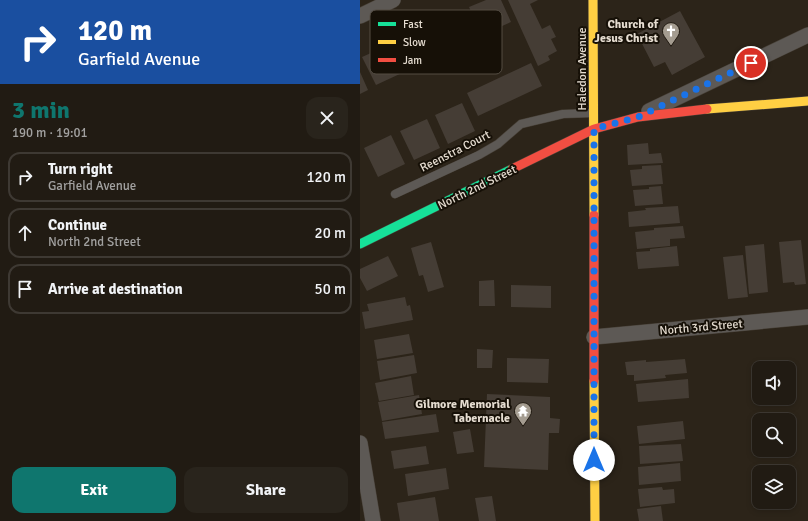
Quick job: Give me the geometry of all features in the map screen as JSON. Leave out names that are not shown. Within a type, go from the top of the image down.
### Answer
[{"type":"main road","name":"Haledon Avenue","points":[[593,0],[594,521]]},
{"type":"main road","name":"North 2nd Street","points":[[360,244],[594,129],[638,117],[740,105],[808,101]]},
{"type":"street","points":[[372,10],[393,0]]},
{"type":"street","points":[[360,16],[370,11]]},
{"type":"street","points":[[638,117],[808,35]]},
{"type":"street","name":"North 3rd Street","points":[[594,337],[808,317]]},
{"type":"street","points":[[360,443],[373,521]]},
{"type":"lane","name":"Reenstra Court","points":[[394,194],[479,155],[498,144],[521,124],[562,114],[594,112]]},
{"type":"building","points":[[486,0],[501,0],[511,22],[502,26],[502,10],[470,10],[469,7]]},
{"type":"building","points":[[508,0],[538,0],[530,4],[542,29],[550,25],[556,37],[551,39],[557,51],[548,56],[550,60],[538,66]]},
{"type":"building","name":"Church of Jesus Christ","points":[[680,11],[705,57],[672,75],[665,62],[654,67],[637,34]]},
{"type":"building","points":[[370,53],[370,73],[362,57]]},
{"type":"building","points":[[531,63],[542,86],[478,116],[467,93]]},
{"type":"building","points":[[360,72],[368,90],[360,94]]},
{"type":"building","points":[[370,74],[400,74],[376,85]]},
{"type":"building","points":[[462,103],[475,131],[448,144],[435,115]]},
{"type":"building","points":[[427,119],[440,148],[414,160],[400,131]]},
{"type":"building","points":[[391,135],[405,164],[378,177],[364,148]]},
{"type":"building","points":[[648,143],[649,154],[661,153],[663,163],[628,165],[627,145]]},
{"type":"building","points":[[661,165],[663,184],[632,186],[630,170],[642,169],[642,166]]},
{"type":"building","points":[[661,186],[663,204],[635,206],[633,190],[649,189],[649,187]]},
{"type":"building","points":[[678,206],[680,223],[629,227],[628,212],[646,210],[645,208]]},
{"type":"building","points":[[683,226],[685,238],[670,239],[670,246],[637,249],[635,232],[654,230],[654,228]]},
{"type":"building","points":[[801,240],[806,284],[795,285],[794,282],[783,283],[779,242]]},
{"type":"building","points":[[431,242],[444,287],[428,292],[423,275],[419,276],[411,248]]},
{"type":"building","points":[[764,244],[768,292],[749,294],[745,246]]},
{"type":"building","points":[[677,246],[679,266],[638,269],[636,252]]},
{"type":"building","points":[[743,255],[748,297],[728,299],[723,257]]},
{"type":"building","points":[[388,256],[398,276],[367,291],[360,278],[360,269]]},
{"type":"building","points":[[494,280],[495,306],[479,306],[479,281]]},
{"type":"building","points":[[511,285],[551,286],[551,308],[511,307]]},
{"type":"building","points":[[405,297],[407,306],[410,305],[413,320],[365,329],[362,312],[369,311],[367,304]]},
{"type":"building","points":[[409,334],[413,353],[377,359],[374,340]]},
{"type":"building","points":[[477,349],[493,350],[492,368],[477,368]]},
{"type":"building","points":[[414,355],[417,373],[380,380],[377,361]]},
{"type":"building","points":[[507,358],[549,359],[548,383],[507,382]]},
{"type":"building","points":[[685,359],[687,373],[665,375],[666,378],[634,381],[634,375],[627,375],[625,362]]},
{"type":"building","points":[[411,376],[414,395],[379,401],[375,383]]},
{"type":"building","points":[[688,379],[689,398],[638,402],[636,384]]},
{"type":"building","name":"Gilmore Memorial Tabernacle","points":[[487,394],[550,397],[550,418],[560,419],[559,433],[549,433],[548,470],[484,467]]},
{"type":"building","points":[[419,395],[422,414],[382,421],[378,402]]},
{"type":"building","points":[[436,414],[439,432],[385,439],[382,422]]},
{"type":"building","points":[[683,421],[685,439],[639,444],[637,426]]},
{"type":"building","points":[[470,429],[474,452],[457,454],[453,432]]},
{"type":"building","points":[[681,444],[683,461],[640,464],[639,446]]},
{"type":"building","points":[[426,446],[429,464],[394,469],[391,451]]},
{"type":"building","points":[[680,463],[681,481],[639,485],[638,467]]},
{"type":"building","points":[[446,468],[449,489],[408,496],[405,474]]},
{"type":"building","points":[[662,487],[663,490],[674,489],[675,503],[640,507],[638,489]]},
{"type":"building","points":[[492,496],[496,521],[479,521],[475,498]]},
{"type":"building","points":[[435,497],[439,521],[400,521],[397,503]]},
{"type":"building","points":[[661,506],[663,521],[639,521],[637,509]]},
{"type":"traffic: fast","points":[[360,244],[512,169]]},
{"type":"traffic: slow","points":[[593,0],[594,215]]},
{"type":"traffic: slow","points":[[707,109],[808,101]]},
{"type":"traffic: slow","points":[[594,381],[595,521]]},
{"type":"traffic: jam","points":[[512,169],[594,129],[638,117],[707,109]]},
{"type":"traffic: jam","points":[[594,215],[594,381]]},
{"type":"place","name":"Church of Jesus Christ","points":[[671,46]]},
{"type":"place","name":"Gilmore Memorial Tabernacle","points":[[523,426]]},
{"type":"route","points":[[594,460],[594,129],[638,117],[751,63]]}]
